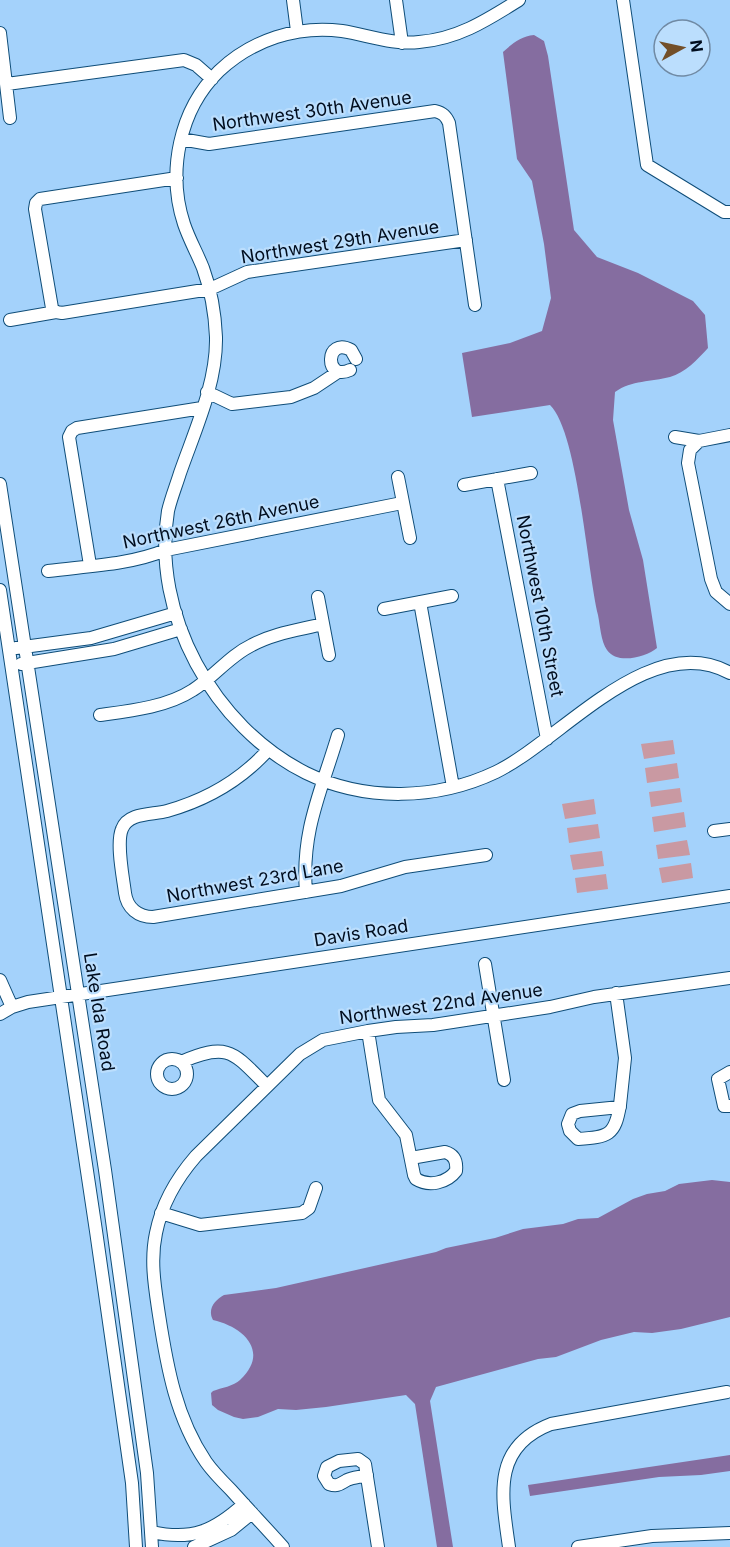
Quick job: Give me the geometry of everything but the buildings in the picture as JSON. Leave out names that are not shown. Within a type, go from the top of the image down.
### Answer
[{"type":"street","points":[[293,0],[297,31]]},
{"type":"street","points":[[396,0],[402,43]]},
{"type":"street","points":[[519,0],[501,5],[472,28],[435,41],[402,43],[325,30],[297,31],[278,36],[232,59],[212,79],[191,111],[181,139],[177,178],[179,201],[183,221],[210,289],[216,342],[214,364],[207,392],[169,508],[166,550],[176,614],[194,659],[206,680],[234,717],[268,750],[324,781],[383,794],[407,794],[453,788],[499,770],[625,683],[654,669],[697,663],[709,664],[730,673]]},
{"type":"street","points":[[623,0],[647,165],[724,212],[730,212]]},
{"type":"street","points":[[0,33],[10,118]]},
{"type":"street","points":[[7,84],[184,60],[196,65],[212,79]]},
{"type":"street","name":"Northwest 30th Avenue","points":[[181,139],[209,144],[435,111],[442,113],[447,117],[449,123],[465,240]]},
{"type":"street","points":[[56,312],[52,308],[35,209],[36,203],[40,199],[177,178]]},
{"type":"street","points":[[465,240],[475,305]]},
{"type":"street","name":"Northwest 29th Avenue","points":[[10,320],[210,289],[246,272],[465,240]]},
{"type":"street","points":[[207,392],[232,404],[291,397],[314,388],[348,367]]},
{"type":"street","points":[[90,565],[69,437],[72,431],[77,428],[202,408]]},
{"type":"street","points":[[675,437],[699,441],[730,435]]},
{"type":"street","points":[[699,441],[690,450],[688,463],[711,579],[716,592],[728,603]]},
{"type":"street","points":[[464,485],[531,473]]},
{"type":"street","points":[[398,477],[410,538]]},
{"type":"street","name":"Northwest 10th Street","points":[[497,479],[547,739]]},
{"type":"street","name":"Lake Ida Road","points":[[0,484],[119,1272],[147,1473],[153,1547]]},
{"type":"street","name":"Northwest 26th Avenue","points":[[48,571],[152,556],[166,550],[402,502]]},
{"type":"street","name":"Lake Ida Road","points":[[0,590],[99,1248],[134,1506],[136,1547]]},
{"type":"street","points":[[384,609],[452,596]]},
{"type":"street","points":[[318,597],[329,655]]},
{"type":"street","points":[[420,602],[453,788]]},
{"type":"street","points":[[9,649],[91,638],[176,614]]},
{"type":"street","points":[[100,715],[146,707],[192,691],[233,656],[250,646],[281,634],[323,624]]},
{"type":"street","points":[[11,665],[114,649],[181,629]]},
{"type":"street","points":[[306,892],[306,838],[338,735]]},
{"type":"street","name":"Northwest 23rd Lane","points":[[268,750],[246,771],[208,796],[176,808],[129,819],[121,830],[120,840],[125,896],[135,912],[153,917],[341,886],[405,867],[486,855]]},
{"type":"street","points":[[714,831],[730,829]]},
{"type":"street","name":"Davis Road","points":[[0,1014],[12,1007],[78,994],[730,896]]},
{"type":"street","points":[[485,964],[504,1080]]},
{"type":"street","name":"Northwest 22nd Avenue","points":[[283,1547],[207,1464],[186,1425],[171,1384],[153,1272],[154,1246],[161,1213],[183,1172],[196,1156],[300,1054],[311,1046],[335,1036],[396,1027],[433,1025],[550,1007],[616,993],[730,978]]},
{"type":"street","points":[[0,980],[12,1007]]},
{"type":"street","points":[[616,993],[625,1058],[620,1107]]},
{"type":"street","points":[[368,1031],[379,1100],[403,1129],[411,1158]]},
{"type":"street","points":[[181,1062],[195,1056],[226,1052],[238,1057],[267,1086]]},
{"type":"street","points":[[730,1072],[718,1079],[721,1100],[724,1106],[730,1106]]},
{"type":"street","points":[[161,1213],[193,1224],[207,1225],[302,1213],[309,1208],[316,1188]]},
{"type":"street","points":[[99,1248],[112,1258],[119,1272]]},
{"type":"street","points":[[509,1547],[502,1501],[505,1471],[510,1459],[534,1432],[551,1424],[728,1392]]},
{"type":"street","points":[[367,1475],[378,1547]]},
{"type":"street","points":[[134,1506],[143,1533],[153,1547]]},
{"type":"street","points":[[152,1532],[173,1537],[196,1533],[248,1508]]},
{"type":"street","points":[[194,1547],[231,1530],[248,1508]]},
{"type":"street","points":[[578,1547],[652,1536],[730,1533]]},
{"type":"shaded area","points":[[534,35],[544,41],[548,56],[574,230],[597,257],[638,273],[693,301],[705,315],[708,348],[691,365],[676,375],[635,383],[615,392],[613,420],[629,510],[643,560],[657,648],[639,657],[617,657],[607,650],[603,643],[575,471],[560,420],[550,405],[472,417],[462,353],[510,343],[542,331],[551,298],[532,181],[517,159],[503,52],[513,43]]},
{"type":"shaded area","points":[[673,740],[675,754],[644,759],[641,744]]},
{"type":"shaded area","points":[[677,763],[679,778],[647,783],[645,768]]},
{"type":"shaded area","points":[[680,788],[682,802],[651,807],[649,792]]},
{"type":"shaded area","points":[[594,799],[596,814],[565,819],[562,804]]},
{"type":"shaded area","points":[[684,812],[686,827],[654,832],[652,817]]},
{"type":"shaded area","points":[[598,824],[600,838],[569,843],[567,828]]},
{"type":"shaded area","points":[[687,840],[690,855],[658,859],[656,845]]},
{"type":"shaded area","points":[[602,851],[604,866],[573,870],[570,855]]},
{"type":"shaded area","points":[[691,863],[693,878],[662,883],[659,868]]},
{"type":"shaded area","points":[[606,874],[608,889],[577,893],[575,878]]},
{"type":"shaded area","points":[[712,1180],[730,1182],[730,1317],[681,1329],[652,1333],[634,1332],[601,1340],[556,1357],[538,1359],[436,1387],[430,1401],[453,1547],[437,1547],[415,1404],[406,1395],[326,1407],[278,1409],[258,1417],[243,1419],[218,1410],[212,1405],[211,1393],[240,1380],[249,1370],[253,1360],[253,1351],[243,1335],[235,1328],[213,1320],[211,1316],[213,1305],[224,1295],[276,1288],[495,1238],[523,1229],[563,1224],[578,1219],[598,1218],[647,1194],[665,1191],[679,1184]]},
{"type":"shaded area","points":[[730,1455],[730,1471],[659,1477],[530,1496],[528,1485]]}]
